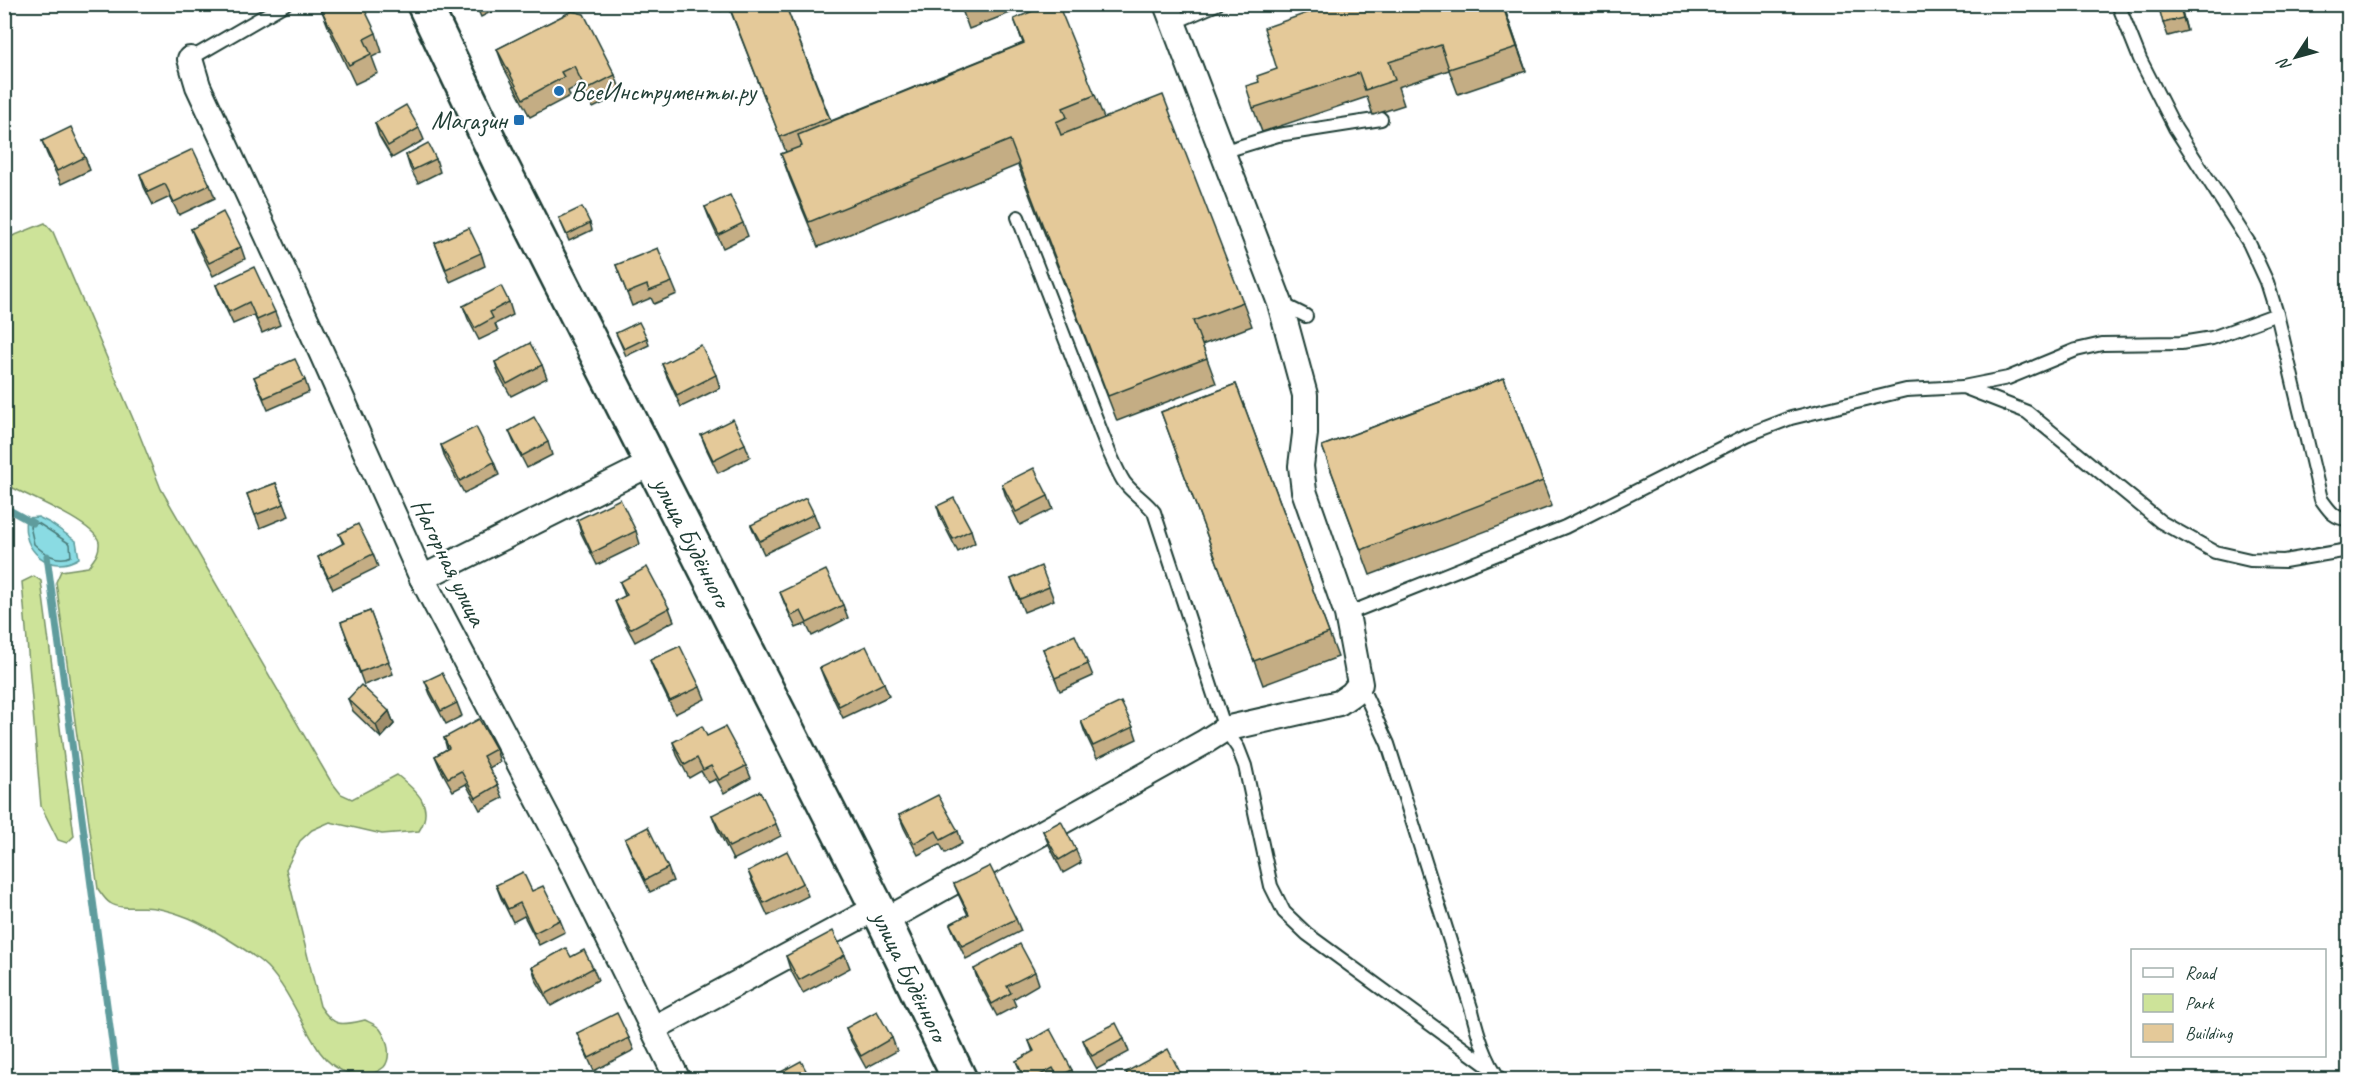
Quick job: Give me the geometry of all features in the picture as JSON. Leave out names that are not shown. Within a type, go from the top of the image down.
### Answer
[{"type":"main road","name":"улица Будённого","points":[[424,4],[499,161],[881,914],[960,1080]]},
{"type":"street","points":[[654,1029],[881,914],[1203,743],[1225,729],[1339,703],[1352,694],[1360,684],[1347,614],[1304,491],[1301,466],[1305,434],[1305,395],[1280,303],[1169,14]]},
{"type":"street","name":"Нагорная улица","points":[[190,59],[198,86],[318,345],[422,578],[574,868],[678,1080]]},
{"type":"street","points":[[422,578],[652,463]]},
{"type":"lane","points":[[190,59],[285,4]]},
{"type":"lane","points":[[1169,14],[1217,4]]},
{"type":"lane","points":[[2118,4],[2140,59],[2175,128],[2249,243],[2267,282],[2277,314],[2321,499],[2331,513],[2341,519],[2349,519]]},
{"type":"lane","points":[[1222,152],[1278,135],[1381,119]]},
{"type":"lane","points":[[1017,217],[1109,452],[1123,481],[1136,496],[1146,501],[1154,513],[1225,729],[1238,748],[1245,766],[1258,816],[1271,886],[1284,912],[1307,934],[1497,1075]]},
{"type":"lane","points":[[1280,303],[1306,316]]},
{"type":"lane","points":[[1347,614],[1564,526],[1747,435],[1791,418],[1906,390],[1963,387],[2008,378],[2085,348],[2102,344],[2181,343],[2212,338],[2277,314]]},
{"type":"lane","points":[[1963,387],[2027,412],[2161,522],[2215,552],[2250,561],[2284,561],[2349,549]]},
{"type":"lane","points":[[1360,684],[1388,744],[1480,1041],[1497,1075]]},
{"type":"green space","points":[[45,223],[53,232],[161,489],[330,780],[341,794],[352,799],[397,775],[422,800],[425,814],[419,831],[382,834],[330,822],[312,830],[300,841],[286,869],[320,1006],[330,1018],[339,1023],[365,1020],[380,1029],[387,1043],[388,1058],[384,1067],[376,1072],[368,1075],[350,1074],[326,1059],[275,976],[241,947],[189,918],[150,907],[126,907],[110,903],[98,889],[56,582],[61,571],[88,567],[98,553],[99,542],[95,534],[85,526],[5,484],[5,231],[13,236]]},
{"type":"green space","points":[[34,576],[41,581],[74,836],[67,843],[58,840],[41,806],[22,582]]},
{"type":"water","points":[[38,517],[76,541],[79,558],[58,564],[48,562],[33,550],[25,530],[26,518]]},
{"type":"building","points":[[335,4],[362,4],[376,33],[364,39],[371,54],[349,65],[322,11]]},
{"type":"building","points":[[734,4],[785,4],[829,118],[780,137],[729,6]]},
{"type":"building","points":[[960,4],[977,4],[962,10]]},
{"type":"building","points":[[1049,4],[1058,4],[1095,95],[1063,108],[1067,117],[1056,122],[1061,135],[1163,95],[1243,302],[1193,321],[1207,358],[1108,396],[1010,140],[809,222],[781,154],[802,146],[798,135],[1024,43],[1014,19]]},
{"type":"building","points":[[1333,4],[1502,4],[1517,47],[1449,69],[1441,45],[1389,62],[1395,80],[1365,90],[1359,73],[1253,108],[1246,86],[1259,82],[1257,76],[1277,69],[1264,28]]},
{"type":"building","points":[[2158,4],[2179,4],[2183,18],[2163,23]]},
{"type":"building","points":[[572,11],[584,14],[615,75],[586,90],[574,66],[561,72],[564,77],[523,99],[497,49]]},
{"type":"building","points":[[406,105],[419,128],[388,146],[375,123]]},
{"type":"building","points":[[71,127],[85,157],[57,171],[42,141]]},
{"type":"building","points":[[428,143],[436,159],[413,170],[406,155]]},
{"type":"building","points":[[193,149],[210,185],[174,202],[165,184],[148,192],[140,174]]},
{"type":"building","points":[[730,195],[743,223],[719,235],[705,207]]},
{"type":"building","points":[[582,207],[590,223],[567,235],[559,218]]},
{"type":"building","points":[[223,212],[241,247],[209,263],[191,229]]},
{"type":"building","points":[[469,228],[481,253],[446,269],[435,243]]},
{"type":"building","points":[[658,248],[672,282],[649,291],[647,285],[627,293],[616,265]]},
{"type":"building","points":[[254,267],[275,312],[257,320],[249,302],[229,312],[216,285]]},
{"type":"building","points":[[501,286],[509,302],[490,312],[493,318],[475,328],[463,306]]},
{"type":"building","points":[[639,322],[647,338],[624,349],[616,333]]},
{"type":"building","points":[[530,343],[542,365],[507,384],[495,362]]},
{"type":"building","points":[[701,345],[716,375],[677,395],[662,364]]},
{"type":"building","points":[[295,359],[305,380],[264,398],[254,377]]},
{"type":"building","points":[[1504,378],[1543,481],[1361,550],[1322,446]]},
{"type":"building","points":[[1236,384],[1329,633],[1254,661],[1161,412]]},
{"type":"building","points":[[534,417],[548,442],[522,456],[509,431]]},
{"type":"building","points":[[733,419],[745,444],[713,460],[701,435]]},
{"type":"building","points":[[476,427],[494,462],[460,481],[441,445]]},
{"type":"building","points":[[1034,468],[1048,496],[1016,512],[1002,484]]},
{"type":"building","points":[[276,483],[284,504],[255,515],[247,494]]},
{"type":"building","points":[[806,498],[814,514],[760,541],[751,525]]},
{"type":"building","points":[[954,498],[971,530],[953,539],[937,506]]},
{"type":"building","points":[[620,499],[636,531],[592,553],[577,520]]},
{"type":"building","points":[[358,524],[373,554],[328,577],[318,557],[344,543],[339,534]]},
{"type":"building","points":[[1041,566],[1049,587],[1020,599],[1011,579]]},
{"type":"building","points":[[647,567],[669,608],[630,629],[615,601],[627,595],[620,582]]},
{"type":"building","points":[[826,570],[843,605],[807,623],[801,611],[791,616],[780,592]]},
{"type":"building","points":[[370,611],[389,661],[360,672],[341,622]]},
{"type":"building","points":[[1075,635],[1088,664],[1055,678],[1043,649]]},
{"type":"building","points":[[680,646],[700,687],[670,701],[650,660]]},
{"type":"building","points":[[866,646],[884,683],[839,706],[820,668]]},
{"type":"building","points":[[442,673],[457,703],[441,711],[425,681]]},
{"type":"building","points":[[361,685],[389,711],[376,725],[348,699]]},
{"type":"building","points":[[1121,702],[1133,727],[1093,746],[1081,721]]},
{"type":"building","points":[[479,719],[496,749],[483,756],[498,785],[476,798],[461,771],[448,778],[435,756],[449,748],[444,738]]},
{"type":"building","points":[[702,726],[707,736],[725,727],[746,766],[719,780],[711,766],[703,770],[697,758],[685,765],[673,742]]},
{"type":"building","points":[[760,791],[776,824],[729,847],[712,815]]},
{"type":"building","points":[[938,795],[958,831],[941,840],[936,831],[914,843],[899,815]]},
{"type":"building","points":[[1061,821],[1076,850],[1059,860],[1043,831]]},
{"type":"building","points":[[648,827],[668,868],[645,880],[625,839]]},
{"type":"building","points":[[787,851],[803,883],[764,903],[748,871]]},
{"type":"building","points":[[990,866],[1016,919],[962,946],[950,924],[969,914],[954,884]]},
{"type":"building","points":[[523,872],[532,891],[543,886],[560,920],[534,933],[520,903],[508,909],[496,885]]},
{"type":"building","points":[[833,931],[845,955],[799,980],[786,956]]},
{"type":"building","points":[[1020,944],[1035,972],[1007,986],[1011,993],[992,1004],[974,969]]},
{"type":"building","points":[[566,948],[571,957],[584,950],[593,968],[546,994],[532,967]]},
{"type":"building","points":[[877,1011],[892,1038],[861,1056],[846,1028]]},
{"type":"building","points":[[617,1013],[629,1038],[589,1058],[577,1033]]},
{"type":"building","points":[[1116,1023],[1124,1039],[1092,1056],[1083,1040]]},
{"type":"building","points":[[1050,1029],[1072,1070],[1058,1077],[1053,1068],[1031,1080],[1026,1080],[1016,1061],[1034,1051],[1029,1041]]},
{"type":"building","points":[[1168,1049],[1184,1080],[1130,1080],[1126,1072]]},
{"type":"building","points":[[801,1061],[811,1080],[783,1080],[779,1073]]},
{"type":"waterway","points":[[4,507],[33,523]]},
{"type":"waterway","points":[[47,556],[117,1080]]},
{"type":"place","name":"ВсеИнструменты.ру","points":[[559,91]]},
{"type":"place","name":"Магазин","points":[[519,120]]}]
